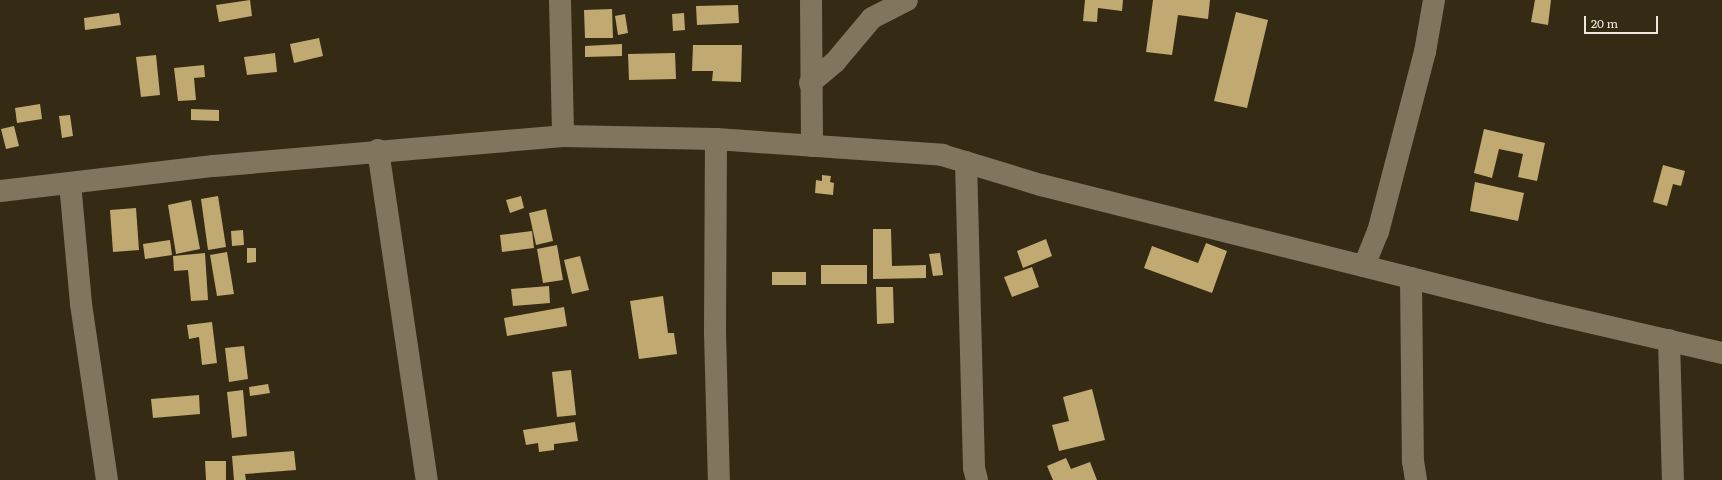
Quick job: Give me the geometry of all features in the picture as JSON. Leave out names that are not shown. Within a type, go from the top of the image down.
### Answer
[{"type":"street","points":[[560,0],[563,136]]},
{"type":"street","points":[[812,0],[810,83],[812,146]]},
{"type":"street","points":[[810,83],[835,62],[872,18],[907,0]]},
{"type":"street","points":[[1364,266],[1378,232],[1425,52],[1434,0]]},
{"type":"street","points":[[0,191],[378,150],[563,136],[716,139],[942,155],[1041,185],[1412,278],[1722,353]]},
{"type":"street","points":[[716,139],[715,332],[719,480]]},
{"type":"street","points":[[378,150],[427,480]]},
{"type":"street","points":[[966,162],[974,468],[977,480]]},
{"type":"street","points":[[70,183],[81,304],[107,480]]},
{"type":"street","points":[[1412,278],[1413,461],[1416,480]]},
{"type":"street","points":[[1669,340],[1673,480]]},
{"type":"building","points":[[250,0],[252,16],[219,22],[216,5]]},
{"type":"building","points":[[1085,0],[1123,0],[1122,11],[1098,8],[1097,22],[1083,21]]},
{"type":"building","points":[[1153,0],[1210,0],[1208,19],[1178,15],[1172,55],[1146,52]]},
{"type":"building","points":[[1535,0],[1551,0],[1548,25],[1531,22]]},
{"type":"building","points":[[738,5],[739,23],[697,25],[696,6]]},
{"type":"building","points":[[612,9],[613,38],[585,38],[584,10]]},
{"type":"building","points":[[1236,12],[1268,20],[1247,108],[1214,101]]},
{"type":"building","points":[[119,13],[121,25],[85,30],[84,18]]},
{"type":"building","points":[[684,13],[685,30],[673,31],[672,14]]},
{"type":"building","points":[[625,14],[628,33],[618,35],[615,16]]},
{"type":"building","points":[[319,38],[323,56],[294,63],[290,44]]},
{"type":"building","points":[[622,44],[622,56],[585,57],[585,46]]},
{"type":"building","points":[[693,45],[742,45],[741,82],[712,81],[713,71],[692,71]]},
{"type":"building","points":[[275,53],[277,72],[247,75],[244,57]]},
{"type":"building","points":[[675,53],[676,79],[629,80],[628,54]]},
{"type":"building","points":[[156,55],[160,95],[141,97],[136,57]]},
{"type":"building","points":[[204,65],[205,77],[194,78],[196,100],[178,101],[174,68]]},
{"type":"building","points":[[40,104],[42,119],[17,123],[15,108]]},
{"type":"building","points":[[191,109],[219,110],[219,121],[191,120]]},
{"type":"building","points":[[70,115],[73,136],[62,138],[59,116]]},
{"type":"building","points":[[14,126],[19,146],[6,149],[1,129]]},
{"type":"building","points":[[1484,129],[1545,143],[1537,181],[1518,177],[1523,154],[1499,149],[1492,178],[1474,173]]},
{"type":"building","points":[[1663,165],[1685,171],[1681,186],[1673,184],[1667,206],[1653,202]]},
{"type":"building","points":[[822,175],[831,176],[830,182],[834,183],[833,195],[815,193],[816,180],[822,181]]},
{"type":"building","points":[[1475,182],[1524,193],[1518,221],[1470,211]]},
{"type":"building","points":[[218,196],[226,247],[208,250],[201,199]]},
{"type":"building","points":[[521,196],[524,208],[510,213],[506,200]]},
{"type":"building","points":[[191,200],[200,249],[176,254],[168,205]]},
{"type":"building","points":[[136,208],[139,250],[113,252],[110,210]]},
{"type":"building","points":[[546,209],[553,241],[536,245],[529,213]]},
{"type":"building","points":[[873,229],[891,229],[892,266],[926,265],[926,278],[873,279]]},
{"type":"building","points":[[243,230],[244,245],[232,246],[231,231]]},
{"type":"building","points":[[532,231],[534,248],[502,252],[500,235]]},
{"type":"building","points":[[1046,239],[1052,256],[1023,268],[1017,251]]},
{"type":"building","points":[[170,240],[172,255],[145,259],[143,244]]},
{"type":"building","points":[[1206,243],[1227,251],[1212,293],[1144,268],[1152,246],[1198,263]]},
{"type":"building","points":[[557,245],[563,280],[543,283],[537,249]]},
{"type":"building","points":[[247,248],[256,248],[256,262],[247,263]]},
{"type":"building","points":[[227,252],[234,294],[217,296],[210,255]]},
{"type":"building","points":[[205,253],[208,300],[191,301],[188,270],[174,271],[173,256]]},
{"type":"building","points":[[940,253],[943,275],[933,276],[929,254]]},
{"type":"building","points":[[580,256],[589,290],[572,294],[564,260]]},
{"type":"building","points":[[821,265],[867,265],[867,284],[821,284]]},
{"type":"building","points":[[1032,267],[1039,287],[1012,297],[1004,277]]},
{"type":"building","points":[[772,272],[806,272],[806,285],[772,285]]},
{"type":"building","points":[[549,286],[550,303],[513,306],[511,289]]},
{"type":"building","points":[[876,287],[893,287],[894,323],[877,324]]},
{"type":"building","points":[[663,296],[668,333],[674,333],[677,354],[639,359],[630,301]]},
{"type":"building","points":[[564,307],[567,326],[507,336],[504,318]]},
{"type":"building","points":[[212,322],[217,363],[202,365],[199,337],[189,339],[187,325]]},
{"type":"building","points":[[244,346],[248,379],[229,382],[225,348]]},
{"type":"building","points":[[571,370],[576,415],[557,417],[552,372]]},
{"type":"building","points":[[268,384],[270,393],[250,396],[249,387]]},
{"type":"building","points":[[1092,389],[1105,440],[1059,451],[1052,425],[1069,421],[1063,397]]},
{"type":"building","points":[[243,390],[247,436],[232,438],[227,392]]},
{"type":"building","points":[[199,395],[200,414],[153,418],[151,399]]},
{"type":"building","points":[[575,422],[578,441],[554,444],[554,450],[539,452],[538,443],[526,445],[523,430]]},
{"type":"building","points":[[294,451],[296,470],[245,474],[246,480],[234,480],[232,456]]},
{"type":"building","points":[[1066,458],[1071,469],[1090,462],[1097,480],[1053,480],[1047,466]]},
{"type":"building","points":[[205,461],[226,461],[226,480],[206,480]]}]
